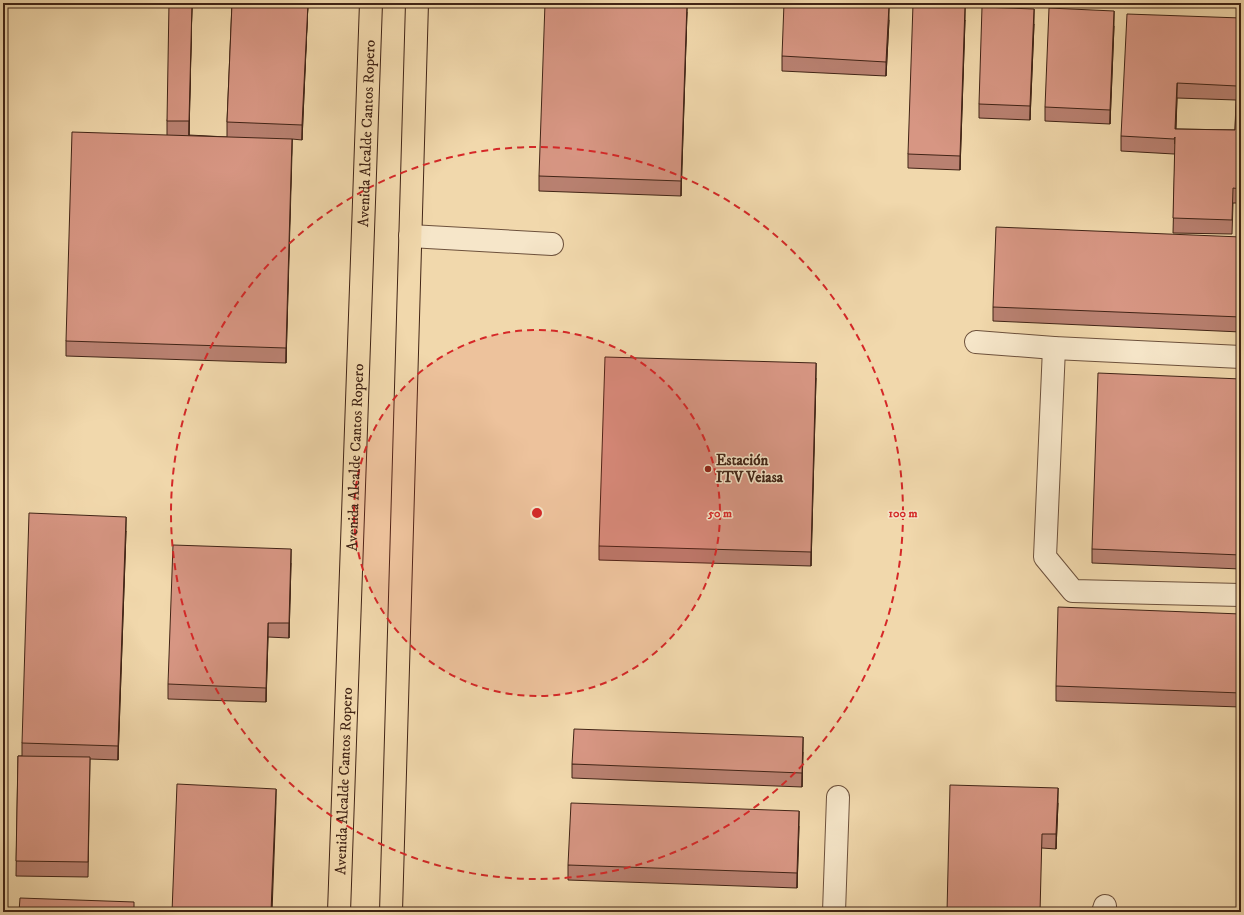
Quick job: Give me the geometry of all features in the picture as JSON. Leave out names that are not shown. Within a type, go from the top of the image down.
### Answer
[{"type":"main road","name":"Avenida Alcalde Cantos Ropero","points":[[339,912],[371,3]]},
{"type":"main road","points":[[391,912],[417,3]]},
{"type":"lane","points":[[410,236],[552,244]]},
{"type":"lane","points":[[976,342],[1054,348],[1241,356]]},
{"type":"lane","points":[[1054,348],[1045,557],[1073,591],[1241,595]]},
{"type":"lane","points":[[834,912],[838,797]]},
{"type":"building","points":[[169,3],[192,3],[189,121],[167,121]]},
{"type":"building","points":[[232,3],[308,3],[302,125],[227,122]]},
{"type":"building","points":[[545,3],[687,3],[681,181],[539,176]]},
{"type":"building","points":[[784,3],[849,3],[889,5],[886,62],[782,56]]},
{"type":"building","points":[[913,4],[965,6],[960,156],[908,154]]},
{"type":"building","points":[[982,7],[1034,9],[1030,106],[979,104]]},
{"type":"building","points":[[1049,8],[1114,11],[1110,110],[1045,107]]},
{"type":"building","points":[[1127,14],[1241,18],[1241,189],[1233,188],[1232,220],[1173,218],[1175,137],[1174,139],[1121,136]],"holes":[[[1177,83],[1237,86],[1235,130],[1175,129]]]},
{"type":"building","points":[[72,132],[292,139],[286,348],[66,341]]},
{"type":"building","points":[[996,227],[1241,237],[1241,317],[993,307]]},
{"type":"building","name":"Estación ITV Veiasa","points":[[605,357],[816,363],[811,552],[599,546]]},
{"type":"building","points":[[1098,373],[1241,379],[1241,555],[1092,549]]},
{"type":"building","points":[[29,513],[126,517],[118,746],[22,743]]},
{"type":"building","points":[[173,545],[291,549],[289,623],[268,623],[266,688],[168,684]]},
{"type":"building","points":[[1058,607],[1241,614],[1241,693],[1056,686]]},
{"type":"building","points":[[574,729],[803,737],[802,773],[572,764]]},
{"type":"building","points":[[18,756],[90,757],[88,862],[16,861]]},
{"type":"building","points":[[177,784],[276,789],[271,912],[172,912]]},
{"type":"building","points":[[950,785],[1058,788],[1056,834],[1042,834],[1040,912],[947,912]]},
{"type":"building","points":[[571,803],[799,811],[797,873],[568,865]]},
{"type":"building","points":[[20,898],[134,902],[134,912],[19,912]]},
{"type":"place","name":"Estación ITV Veiasa","points":[[708,469]]}]
